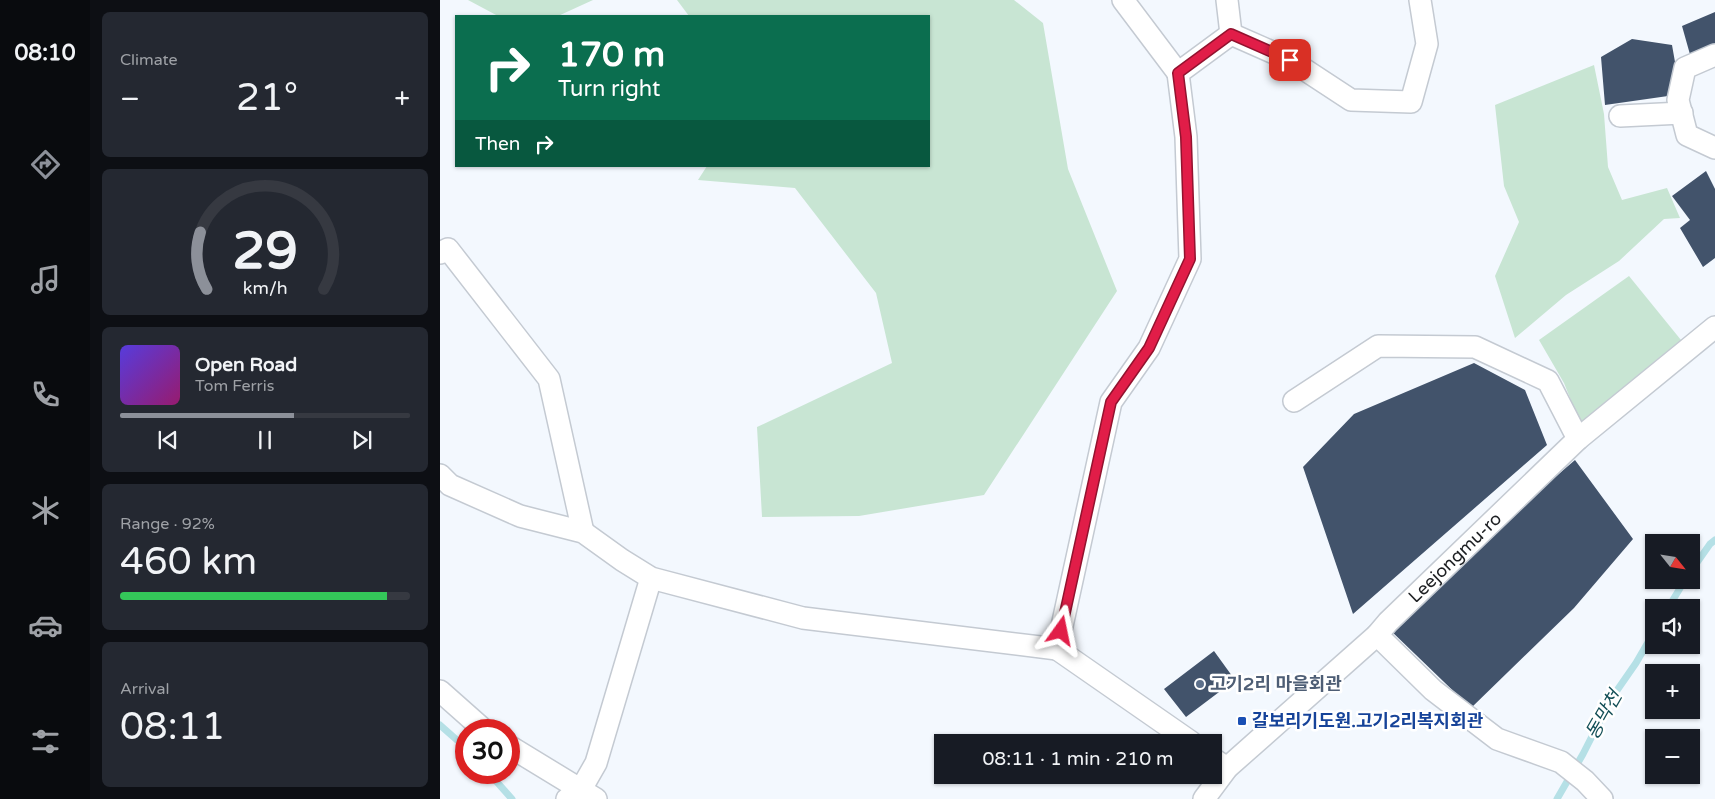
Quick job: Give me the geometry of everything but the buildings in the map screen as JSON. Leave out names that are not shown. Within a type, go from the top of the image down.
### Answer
[{"type":"street","points":[[1057,649],[1111,402],[1149,348],[1190,259],[1186,137],[1178,73],[1123,0]]},
{"type":"street","points":[[1227,0],[1231,34]]},
{"type":"street","points":[[1231,34],[1290,60],[1352,100],[1411,102],[1427,44],[1420,0]]},
{"type":"street","points":[[1178,73],[1231,34]]},
{"type":"street","points":[[1715,55],[1685,68],[1678,100],[1687,135],[1715,148]]},
{"type":"street","points":[[1620,116],[1682,113]]},
{"type":"street","points":[[440,253],[448,249],[549,379],[583,532]]},
{"type":"street","name":"Leejongmu-ro","points":[[1222,761],[1377,635],[1388,622],[1578,439],[1715,327]]},
{"type":"street","points":[[1294,401],[1378,346],[1474,347],[1548,381],[1578,439]]},
{"type":"street","points":[[440,474],[450,485],[520,516],[583,532],[651,578],[803,618],[1057,649],[1179,734]]},
{"type":"street","points":[[520,754],[581,796],[596,763],[651,578]]},
{"type":"street","points":[[1377,635],[1433,690],[1497,739],[1561,762],[1585,781],[1602,799]]},
{"type":"street","points":[[440,691],[472,719]]},
{"type":"street","name":"Leejongmu-ro","points":[[1204,799],[1211,784]]},
{"type":"green space","points":[[468,0],[593,0],[560,15],[496,15]]},
{"type":"green space","points":[[677,0],[1014,0],[1043,23],[1068,169],[1117,291],[984,495],[859,516],[762,517],[757,427],[892,363],[876,293],[795,188],[698,180],[706,167],[930,167],[930,15],[688,15]]},
{"type":"green space","points":[[1594,65],[1604,114],[1608,167],[1622,200],[1667,188],[1680,218],[1664,219],[1619,261],[1566,295],[1515,338],[1495,276],[1519,222],[1504,186],[1495,105]]},
{"type":"green space","points":[[1629,276],[1681,340],[1580,423],[1564,383],[1539,340]]},
{"type":"waterway","name":"동막천","points":[[1700,558],[1715,540]]},
{"type":"waterway","name":"동막천","points":[[1673,599],[1680,589]]},
{"type":"waterway","name":"동막천","points":[[1557,799],[1611,699],[1645,648]]},
{"type":"waterway","name":"동막천","points":[[440,725],[455,738]]},
{"type":"waterway","name":"동막천","points":[[499,784],[512,799]]},
{"type":"place","name":"고기2리 마을회관","points":[[1200,684]]},
{"type":"place","name":"갈보리기도원.고기2리복지회관","points":[[1242,721]]},
{"type":"route","points":[[1061,631],[1111,402],[1149,348],[1190,259],[1186,137],[1178,73],[1231,34],[1290,60]]}]
